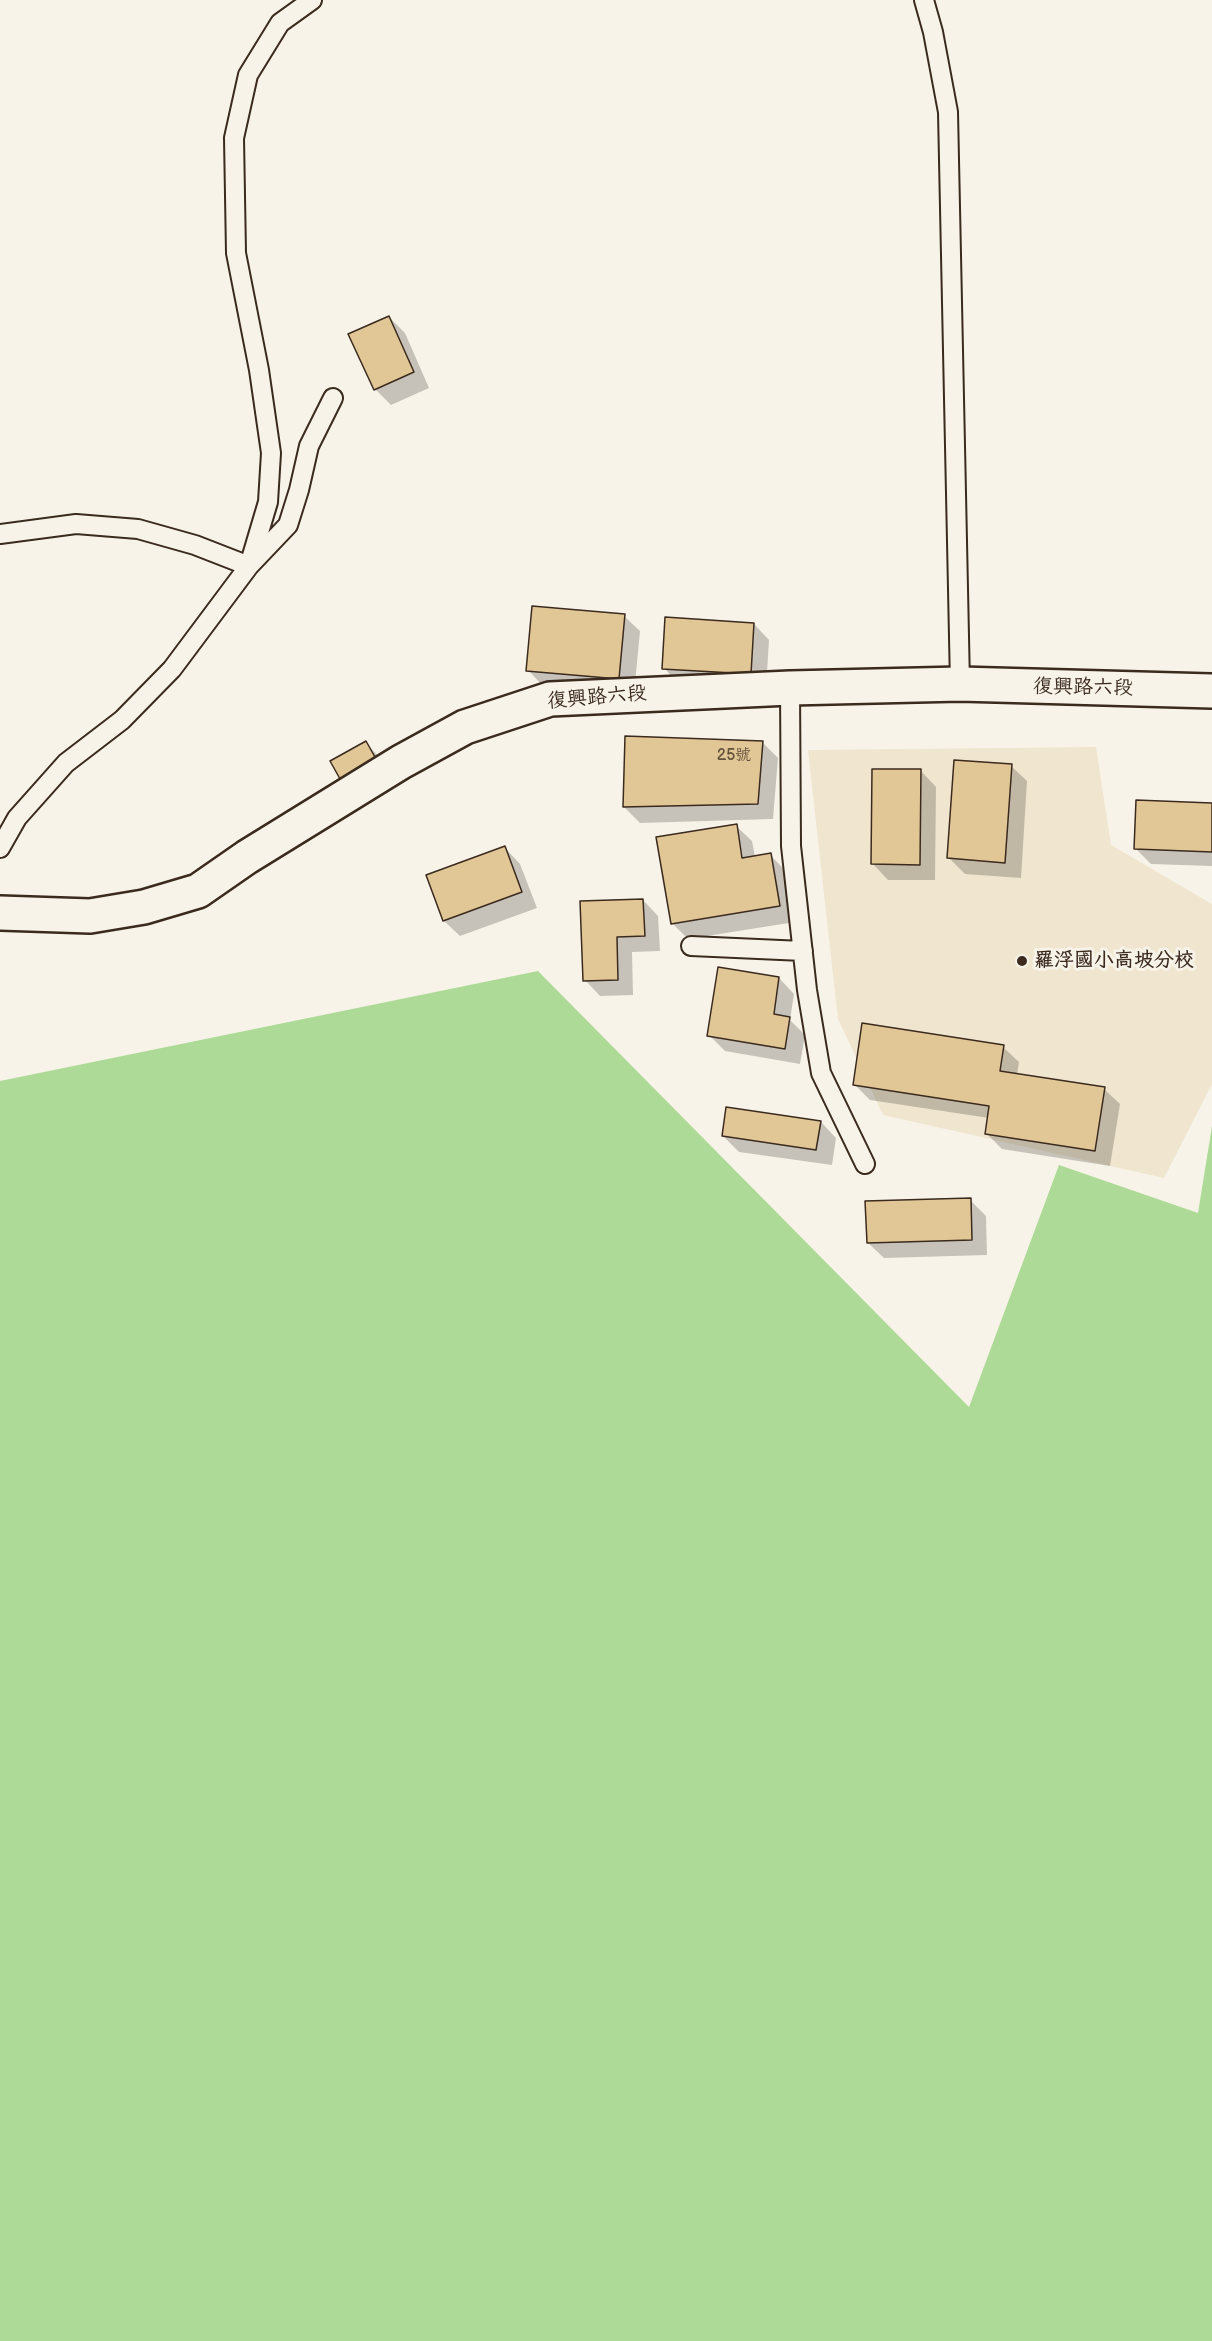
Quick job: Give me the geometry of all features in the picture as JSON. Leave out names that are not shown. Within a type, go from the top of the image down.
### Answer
[{"type":"main road","name":"復興路六段","points":[[0,913],[90,916],[144,907],[198,891],[353,791],[465,727],[550,699],[790,687],[960,684],[1212,691]]},
{"type":"lane","points":[[249,566],[268,502],[271,453],[259,370],[236,253],[234,138],[248,75],[280,23],[312,0]]},
{"type":"lane","points":[[924,0],[933,32],[948,112],[960,684]]},
{"type":"lane","points":[[0,848],[17,818],[66,763],[122,720],[172,669],[249,566],[288,525],[309,446],[333,398]]},
{"type":"lane","points":[[0,534],[76,524],[138,529],[195,546],[249,566]]},
{"type":"lane","points":[[790,687],[791,846],[803,951],[821,1073],[865,1164]]},
{"type":"lane","points":[[691,946],[803,951]]},
{"type":"shaded area","name":"羅浮國小高坡分校","points":[[1096,747],[1111,845],[1212,904],[1212,1084],[1164,1178],[883,1115],[838,1019],[808,750]]},
{"type":"green space","points":[[538,971],[969,1407],[1059,1165],[1198,1213],[1212,1126],[1212,2341],[0,2341],[0,1081]]},
{"type":"building","points":[[389,316],[414,372],[374,390],[348,334]]},
{"type":"building","points":[[532,606],[625,614],[619,679],[526,671]]},
{"type":"building","points":[[665,617],[754,623],[751,674],[662,669]]},
{"type":"building","points":[[625,736],[763,741],[758,804],[623,807]]},
{"type":"building","points":[[366,741],[380,766],[344,786],[330,761]]},
{"type":"building","points":[[954,760],[1012,764],[1005,863],[947,858]]},
{"type":"building","points":[[872,769],[921,769],[920,865],[871,864]]},
{"type":"building","points":[[1136,800],[1212,803],[1212,852],[1134,849]]},
{"type":"building","points":[[737,824],[742,858],[771,853],[780,906],[671,924],[656,837]]},
{"type":"building","points":[[505,846],[522,892],[443,921],[426,875]]},
{"type":"building","points":[[643,899],[645,936],[617,937],[618,980],[583,981],[580,901]]},
{"type":"building","points":[[718,967],[779,977],[774,1014],[790,1017],[785,1049],[707,1036]]},
{"type":"building","points":[[862,1023],[1004,1045],[1000,1071],[1105,1087],[1095,1151],[985,1134],[989,1106],[853,1085]]},
{"type":"building","points":[[726,1107],[821,1121],[816,1150],[722,1136]]},
{"type":"building","points":[[971,1198],[972,1240],[867,1243],[865,1201]]},
{"type":"place","name":"羅浮國小高坡分校","points":[[1022,961]]}]
